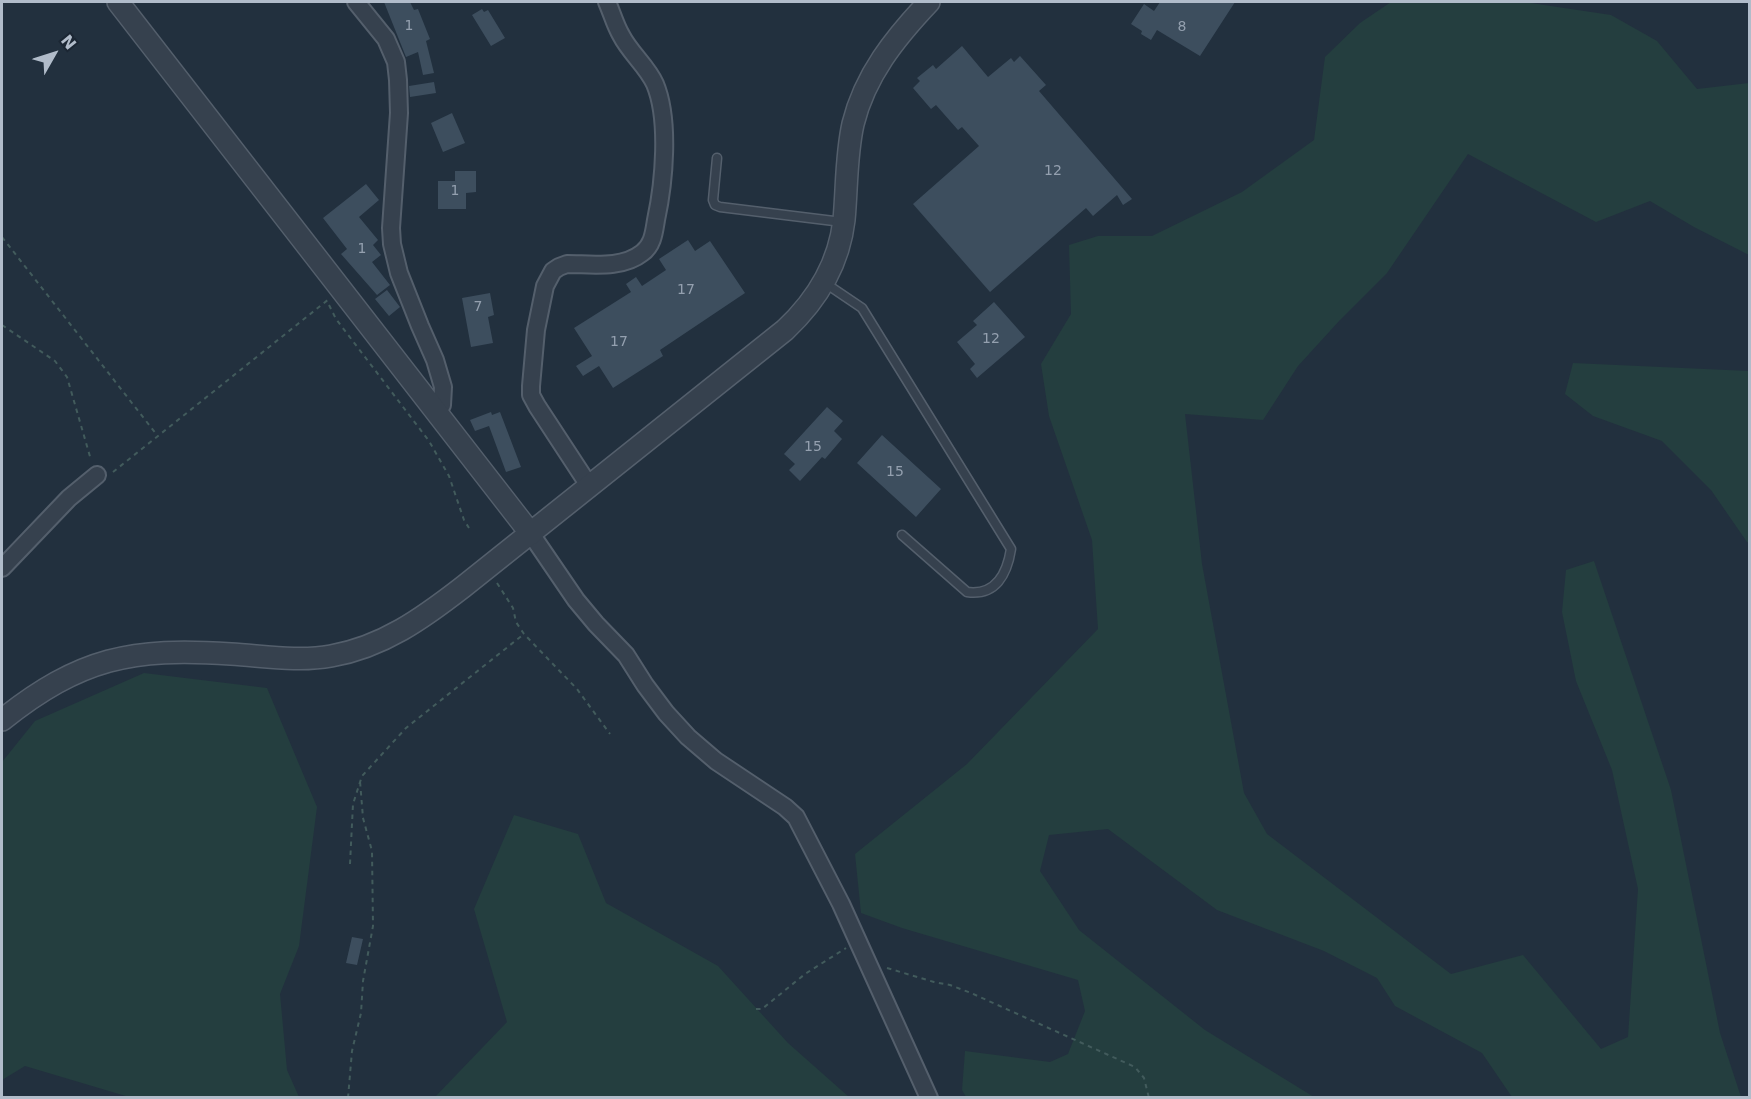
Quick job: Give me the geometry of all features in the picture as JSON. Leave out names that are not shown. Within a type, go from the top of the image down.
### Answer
[{"type":"street","points":[[118,2],[336,294],[437,413],[531,534],[576,600],[626,655],[652,694],[688,737],[716,761],[785,807],[796,817],[857,939],[929,1098]]},
{"type":"street","points":[[356,2],[386,39],[396,62],[400,96],[392,244],[405,289],[435,360],[440,378],[444,397],[437,413]]},
{"type":"street","points":[[590,487],[537,406],[531,395],[531,386],[536,330],[548,278],[559,267],[567,264],[623,263],[644,252],[651,243],[659,206],[663,184],[664,155],[660,105],[655,85],[621,36],[607,2]]},
{"type":"street","points":[[2,720],[62,678],[85,668],[138,654],[192,651],[314,658],[332,656],[372,645],[402,631],[427,615],[785,330],[808,306],[825,283],[840,246],[849,149],[853,124],[860,102],[878,64],[895,40],[929,2]]},
{"type":"street","points":[[2,568],[69,498],[98,475]]},
{"type":"lane","points":[[717,158],[714,205],[844,222]]},
{"type":"lane","points":[[825,283],[862,308],[1011,549],[1009,566],[999,581],[989,589],[978,594],[967,592],[902,535]]},
{"type":"path","points":[[2,237],[157,435]]},
{"type":"path","points":[[2,325],[55,361],[68,377],[89,456],[98,475],[111,474],[336,294]]},
{"type":"path","points":[[336,294],[329,307],[429,441],[449,476],[469,528]]},
{"type":"path","points":[[488,567],[513,608],[516,622],[524,634],[577,689],[610,734]]},
{"type":"path","points":[[350,864],[351,812],[360,781],[406,728],[524,634]]},
{"type":"path","points":[[348,1098],[352,1051],[361,1013],[363,981],[373,926],[372,850],[363,818],[360,781]]},
{"type":"path","points":[[756,1009],[762,1008],[805,974],[837,955],[857,939]]},
{"type":"path","points":[[867,962],[950,985],[1135,1067],[1144,1078],[1149,1098]]},
{"type":"green space","points":[[1391,2],[1524,2],[1611,15],[1657,41],[1697,89],[1749,83],[1749,255],[1650,201],[1596,222],[1468,154],[1387,273],[1298,366],[1263,420],[1185,414],[1202,564],[1244,793],[1267,834],[1451,974],[1523,955],[1601,1049],[1628,1037],[1638,889],[1612,770],[1576,681],[1562,612],[1566,570],[1594,561],[1671,790],[1720,1033],[1741,1097],[1512,1097],[1482,1053],[1395,1006],[1377,978],[1324,951],[1217,910],[1108,829],[1049,835],[1040,871],[1079,930],[1205,1030],[1314,1097],[966,1097],[962,1090],[965,1051],[1050,1062],[1068,1054],[1085,1011],[1078,980],[902,928],[861,913],[855,854],[967,764],[1098,629],[1092,540],[1049,416],[1041,364],[1071,314],[1069,245],[1098,236],[1152,236],[1242,192],[1314,140],[1325,57],[1360,23]]},
{"type":"green space","points":[[1573,363],[1749,371],[1749,543],[1711,490],[1662,441],[1593,416],[1565,394]]},
{"type":"green space","points":[[144,673],[267,688],[317,807],[299,946],[280,994],[287,1070],[299,1097],[129,1097],[25,1066],[2,1080],[2,762],[35,721]]},
{"type":"green space","points":[[514,815],[578,834],[606,903],[718,966],[788,1043],[849,1097],[435,1097],[507,1022],[474,909]]},
{"type":"building","points":[[384,2],[410,2],[414,10],[418,9],[430,39],[426,41],[434,73],[423,75],[418,52],[406,57]]},
{"type":"building","points":[[1160,2],[1235,2],[1200,56],[1157,30],[1151,40],[1131,24],[1144,4],[1154,11]]},
{"type":"building","points":[[482,9],[484,12],[488,10],[505,38],[491,46],[472,15]]},
{"type":"building","points":[[962,46],[988,77],[1011,58],[1014,62],[1020,56],[1046,85],[1039,91],[1132,199],[1123,205],[1117,195],[1093,216],[1086,208],[990,292],[913,204],[979,146],[962,127],[958,130],[936,105],[931,109],[913,88],[920,81],[917,78],[933,65],[936,69]]},
{"type":"building","points":[[434,82],[436,93],[410,97],[409,86]]},
{"type":"building","points":[[452,113],[465,143],[443,152],[431,123]]},
{"type":"building","points":[[455,171],[476,171],[476,192],[466,193],[466,209],[438,209],[438,181],[455,181]]},
{"type":"building","points":[[366,184],[379,200],[359,217],[378,240],[373,245],[381,255],[372,262],[390,285],[377,295],[341,254],[347,249],[323,218]]},
{"type":"building","points":[[688,240],[695,251],[710,241],[745,293],[660,350],[663,356],[613,388],[599,366],[583,376],[576,366],[592,356],[574,328],[631,292],[626,284],[636,277],[642,286],[666,270],[659,259]]},
{"type":"building","points":[[387,290],[400,307],[389,316],[375,299]]},
{"type":"building","points":[[490,293],[494,315],[488,317],[493,343],[471,347],[462,298]]},
{"type":"building","points":[[994,302],[1025,337],[977,378],[970,369],[975,364],[957,342],[977,325],[973,321]]},
{"type":"building","points":[[827,407],[843,421],[834,431],[842,439],[825,459],[822,457],[800,481],[789,470],[795,464],[784,454]]},
{"type":"building","points":[[491,412],[492,415],[500,412],[521,467],[506,472],[489,426],[475,431],[470,420]]},
{"type":"building","points":[[882,435],[941,489],[916,517],[857,463]]},
{"type":"building","points":[[352,937],[363,939],[357,965],[346,963]]}]
